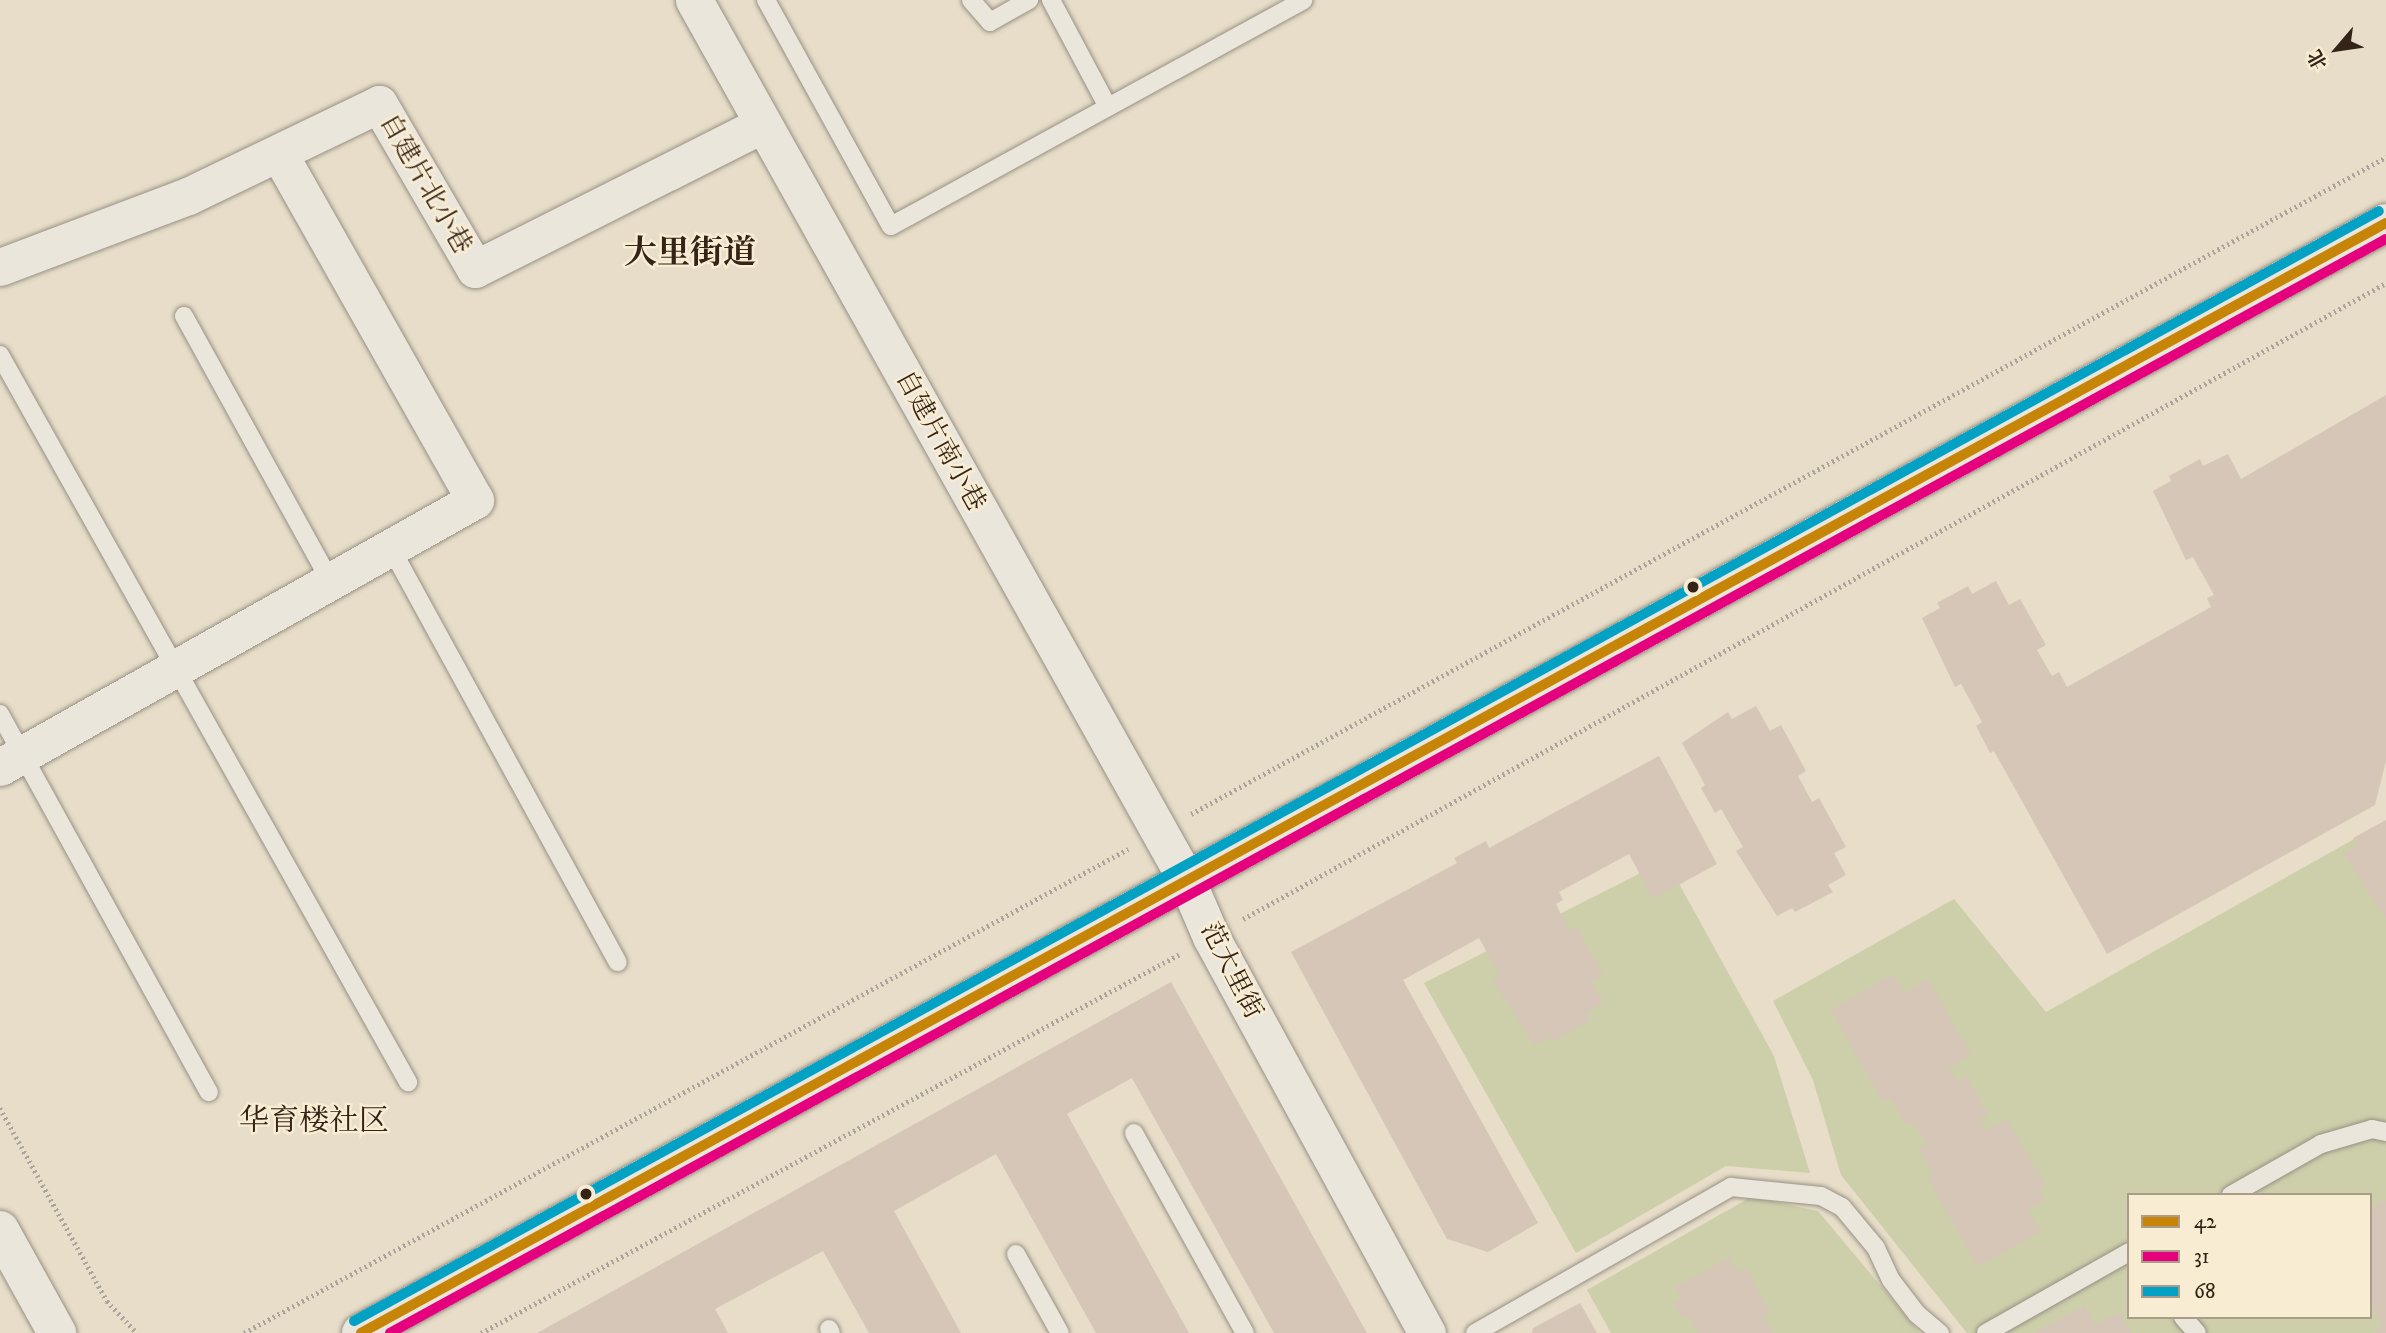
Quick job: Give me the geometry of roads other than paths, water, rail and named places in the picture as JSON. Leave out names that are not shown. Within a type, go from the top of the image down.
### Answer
[{"type":"street","name":"自建片南小巷","points":[[694,0],[1157,833],[1187,881]]},
{"type":"street","name":"自建片北小巷","points":[[0,267],[188,196],[379,104],[475,269],[763,124]]},
{"type":"street","points":[[11,760],[392,550],[475,500],[279,154]]},
{"type":"street","points":[[361,1333],[2386,223]]},
{"type":"street","name":"范大里街","points":[[1187,881],[1219,932],[1446,1333]]},
{"type":"street","name":"范大里街","points":[[1219,932],[1427,1333]]},
{"type":"street","points":[[5,1250],[57,1333]]},
{"type":"lane","points":[[766,0],[891,226],[1303,0]]},
{"type":"lane","points":[[971,0],[990,22],[1029,0]]},
{"type":"lane","points":[[1051,0],[1108,107]]},
{"type":"lane","points":[[184,316],[331,582]]},
{"type":"lane","points":[[0,355],[408,1082]]},
{"type":"lane","points":[[392,550],[618,962]]},
{"type":"lane","points":[[0,714],[11,760],[209,1092]]},
{"type":"lane","points":[[2235,1193],[2321,1144],[2372,1129],[2386,1132]]},
{"type":"lane","points":[[1134,1133],[1245,1333]]},
{"type":"lane","points":[[1475,1333],[1731,1186],[1821,1196],[1842,1208],[1876,1248],[1891,1280],[1917,1314],[1940,1333]]},
{"type":"lane","points":[[1986,1333],[2127,1253]]},
{"type":"lane","points":[[1016,1254],[1060,1333]]},
{"type":"lane","points":[[2112,1262],[2127,1272]]},
{"type":"lane","points":[[2185,1319],[2197,1333]]},
{"type":"district","name":"大里街道","points":[[690,254]]},
{"type":"district","name":"华育楼社区","points":[[314,1122]]}]
